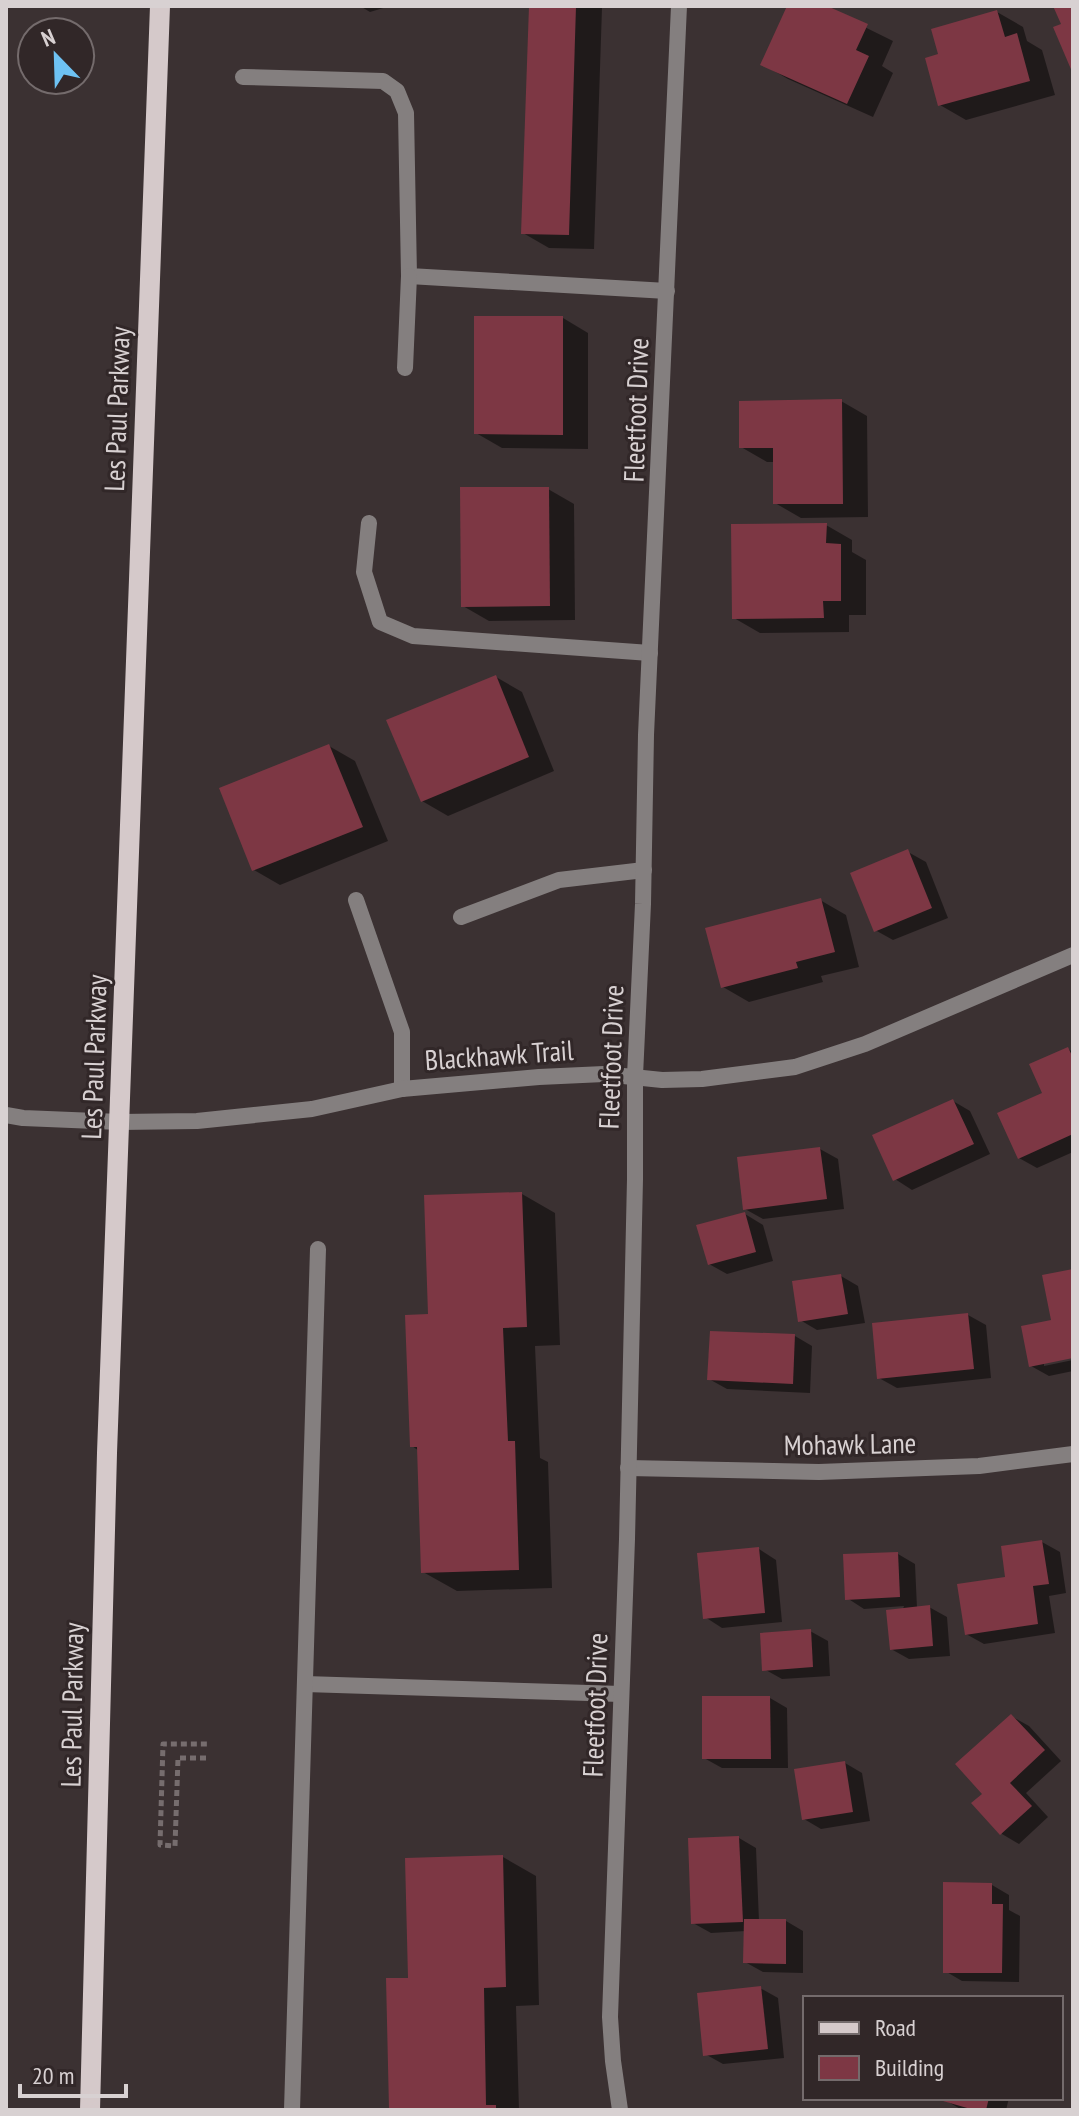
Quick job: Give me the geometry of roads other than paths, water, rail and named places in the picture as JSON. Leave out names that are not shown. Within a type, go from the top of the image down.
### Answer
[{"type":"main road","name":"Les Paul Parkway","points":[[90,2110],[107,1453],[160,6]]},
{"type":"street","name":"Fleetfoot Drive","points":[[620,2110],[610,2017],[628,1468],[635,1076],[679,6]]},
{"type":"street","points":[[243,77],[383,81],[397,91],[406,113],[409,276],[405,368]]},
{"type":"street","points":[[409,276],[667,291]]},
{"type":"street","points":[[369,523],[364,572],[380,622],[413,636],[650,653]]},
{"type":"street","points":[[461,917],[559,880],[644,870]]},
{"type":"street","points":[[356,900],[402,1032],[402,1089]]},
{"type":"street","name":"Blackhawk Trail","points":[[6,1115],[120,1122],[197,1121],[312,1109],[402,1089],[604,1074],[662,1080],[702,1079],[795,1067],[865,1044],[1073,955]]},
{"type":"street","points":[[292,2110],[318,1249]]},
{"type":"street","name":"Mohawk Lane","points":[[628,1468],[819,1472],[979,1466],[1073,1454]]},
{"type":"street","points":[[305,1684],[621,1694]]}]
